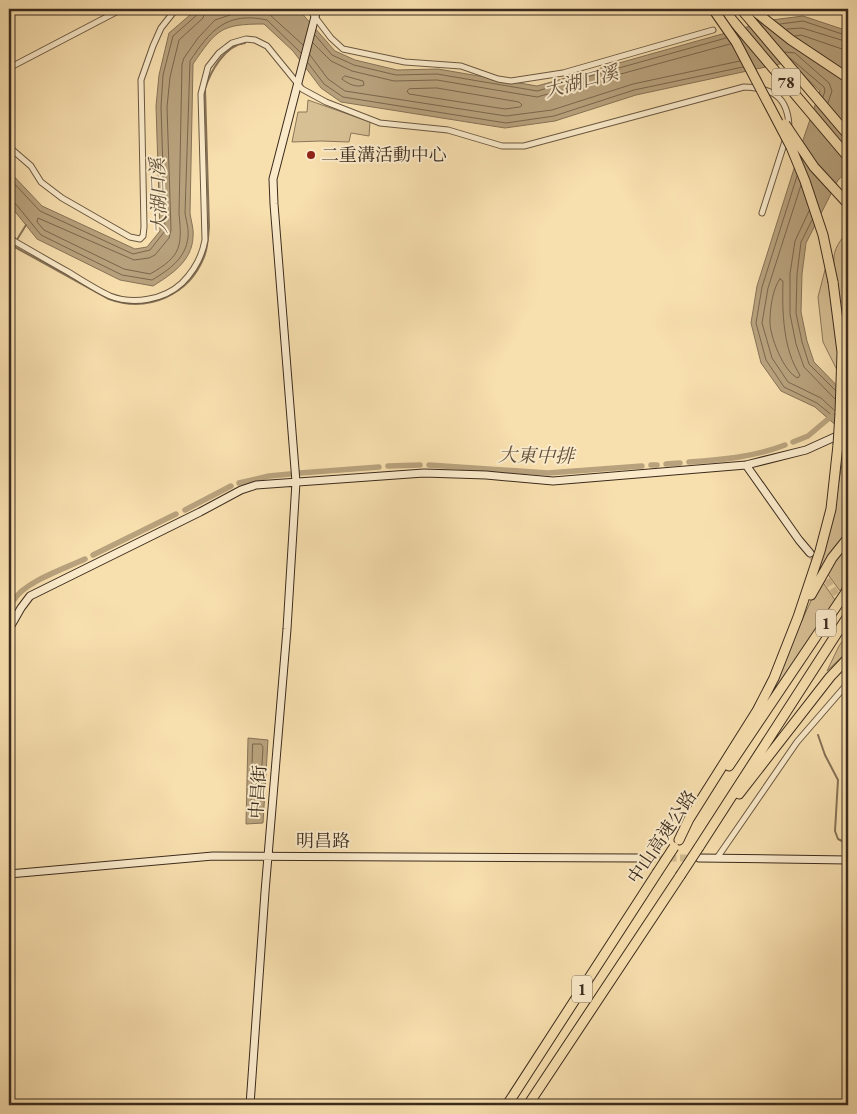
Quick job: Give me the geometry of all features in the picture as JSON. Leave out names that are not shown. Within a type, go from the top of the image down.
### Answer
[{"type":"highway","points":[[676,843],[757,711],[774,678],[788,643],[820,551],[831,509],[842,392],[842,352],[833,282],[823,235],[805,181],[791,147],[761,86],[736,42],[713,9]]},
{"type":"highway","name":"78","points":[[723,9],[848,157]]},
{"type":"highway","name":"78","points":[[741,9],[848,135]]},
{"type":"highway","points":[[753,10],[791,40],[848,78]]},
{"type":"highway","points":[[832,68],[848,84]]},
{"type":"highway","points":[[761,86],[814,167],[848,204]]},
{"type":"highway","points":[[788,643],[813,589],[832,558],[848,538]]},
{"type":"highway","name":"中山高速公路","points":[[507,1105],[676,843],[804,657],[848,589]]},
{"type":"highway","name":"中山高速公路","points":[[528,1105],[680,876],[848,616]]},
{"type":"highway","points":[[701,843],[830,677],[848,658]]},
{"type":"street","points":[[9,68],[122,9]]},
{"type":"street","points":[[9,147],[31,166],[42,182],[62,198],[130,237],[140,239],[143,236],[144,227],[141,80],[161,28],[176,9]]},
{"type":"street","points":[[309,9],[331,38],[343,49],[405,62],[461,66],[498,79],[511,81],[563,73],[713,30]]},
{"type":"street","name":"中昌街","points":[[250,1105],[287,629],[296,482],[273,179],[315,15]]},
{"type":"street","points":[[9,235],[14,241],[111,296],[131,301],[153,298],[176,288],[190,275],[203,249],[205,230],[201,94],[208,68],[220,53],[232,43],[246,39],[256,40],[267,46],[298,79],[302,89],[326,102],[380,123],[448,130],[502,146],[524,146],[744,87],[761,88],[774,92],[785,104],[789,116],[789,127],[762,213]]},
{"type":"street","points":[[9,629],[20,608],[30,596],[241,490],[256,485],[424,473],[486,475],[553,481],[746,465],[806,450],[848,431]]},
{"type":"street","points":[[746,465],[810,553]]},
{"type":"street","points":[[717,858],[797,742],[848,683]]},
{"type":"street","name":"明昌路","points":[[9,874],[213,856],[638,858]]},
{"type":"street","points":[[700,858],[848,860]]},
{"type":"shaded area","points":[[308,100],[370,122],[369,136],[351,133],[349,142],[292,142],[298,112],[307,112]]},
{"type":"shaded area","points":[[848,231],[848,392],[823,342],[818,297],[826,266],[836,280],[834,254]]},
{"type":"shaded area","points":[[844,453],[848,458],[848,532],[830,553],[823,565],[821,562],[832,518]]},
{"type":"shaded area","points":[[848,544],[848,578],[840,591],[827,573],[836,558]]},
{"type":"shaded area","points":[[822,581],[835,600],[758,717],[814,594]]},
{"type":"shaded area","points":[[848,633],[848,651],[827,671],[839,646]]},
{"type":"water","name":"大湖口溪","points":[[197,9],[298,9],[335,51],[355,60],[397,70],[438,69],[537,86],[772,20],[803,16],[848,31],[848,171],[838,180],[806,243],[802,274],[801,312],[814,362],[848,397],[848,436],[815,407],[781,391],[761,363],[751,323],[757,286],[820,91],[789,62],[636,95],[555,121],[505,128],[341,102],[321,88],[293,51],[264,24],[229,27],[221,31],[208,43],[193,64],[190,213],[193,234],[189,253],[174,272],[153,286],[120,280],[37,239],[9,204],[9,171],[42,206],[135,249],[147,247],[160,231],[156,106],[159,75],[169,33]]},
{"type":"water","points":[[248,738],[268,740],[263,823],[246,824]]},
{"type":"waterway","points":[[26,225],[13,246],[109,299],[138,304],[166,298],[178,291],[197,270],[204,257],[208,242],[205,89],[219,60],[231,49],[245,43]]},
{"type":"waterway","name":"大東中排","points":[[793,442],[808,436],[834,414]]},
{"type":"waterway","name":"大東中排","points":[[689,462],[749,455],[785,445]]},
{"type":"waterway","name":"大東中排","points":[[666,464],[680,463]]},
{"type":"waterway","name":"大東中排","points":[[388,466],[420,465]]},
{"type":"waterway","name":"大東中排","points":[[429,465],[548,473],[642,466]]},
{"type":"waterway","name":"大東中排","points":[[651,465],[657,465]]},
{"type":"waterway","name":"大東中排","points":[[300,473],[379,467]]},
{"type":"waterway","name":"大東中排","points":[[239,483],[269,476],[290,474]]},
{"type":"waterway","name":"大東中排","points":[[185,510],[231,486]]},
{"type":"waterway","name":"大東中排","points":[[93,555],[176,514]]},
{"type":"waterway","name":"大東中排","points":[[14,600],[19,593],[36,581],[85,559]]},
{"type":"waterway","points":[[818,735],[825,755],[838,780],[835,831],[838,839],[848,844]]},
{"type":"tunnel","points":[[810,553],[848,613]]},
{"type":"tunnel","points":[[638,858],[695,858]]},
{"type":"place","name":"二重溝活動中心","points":[[311,155]]}]
